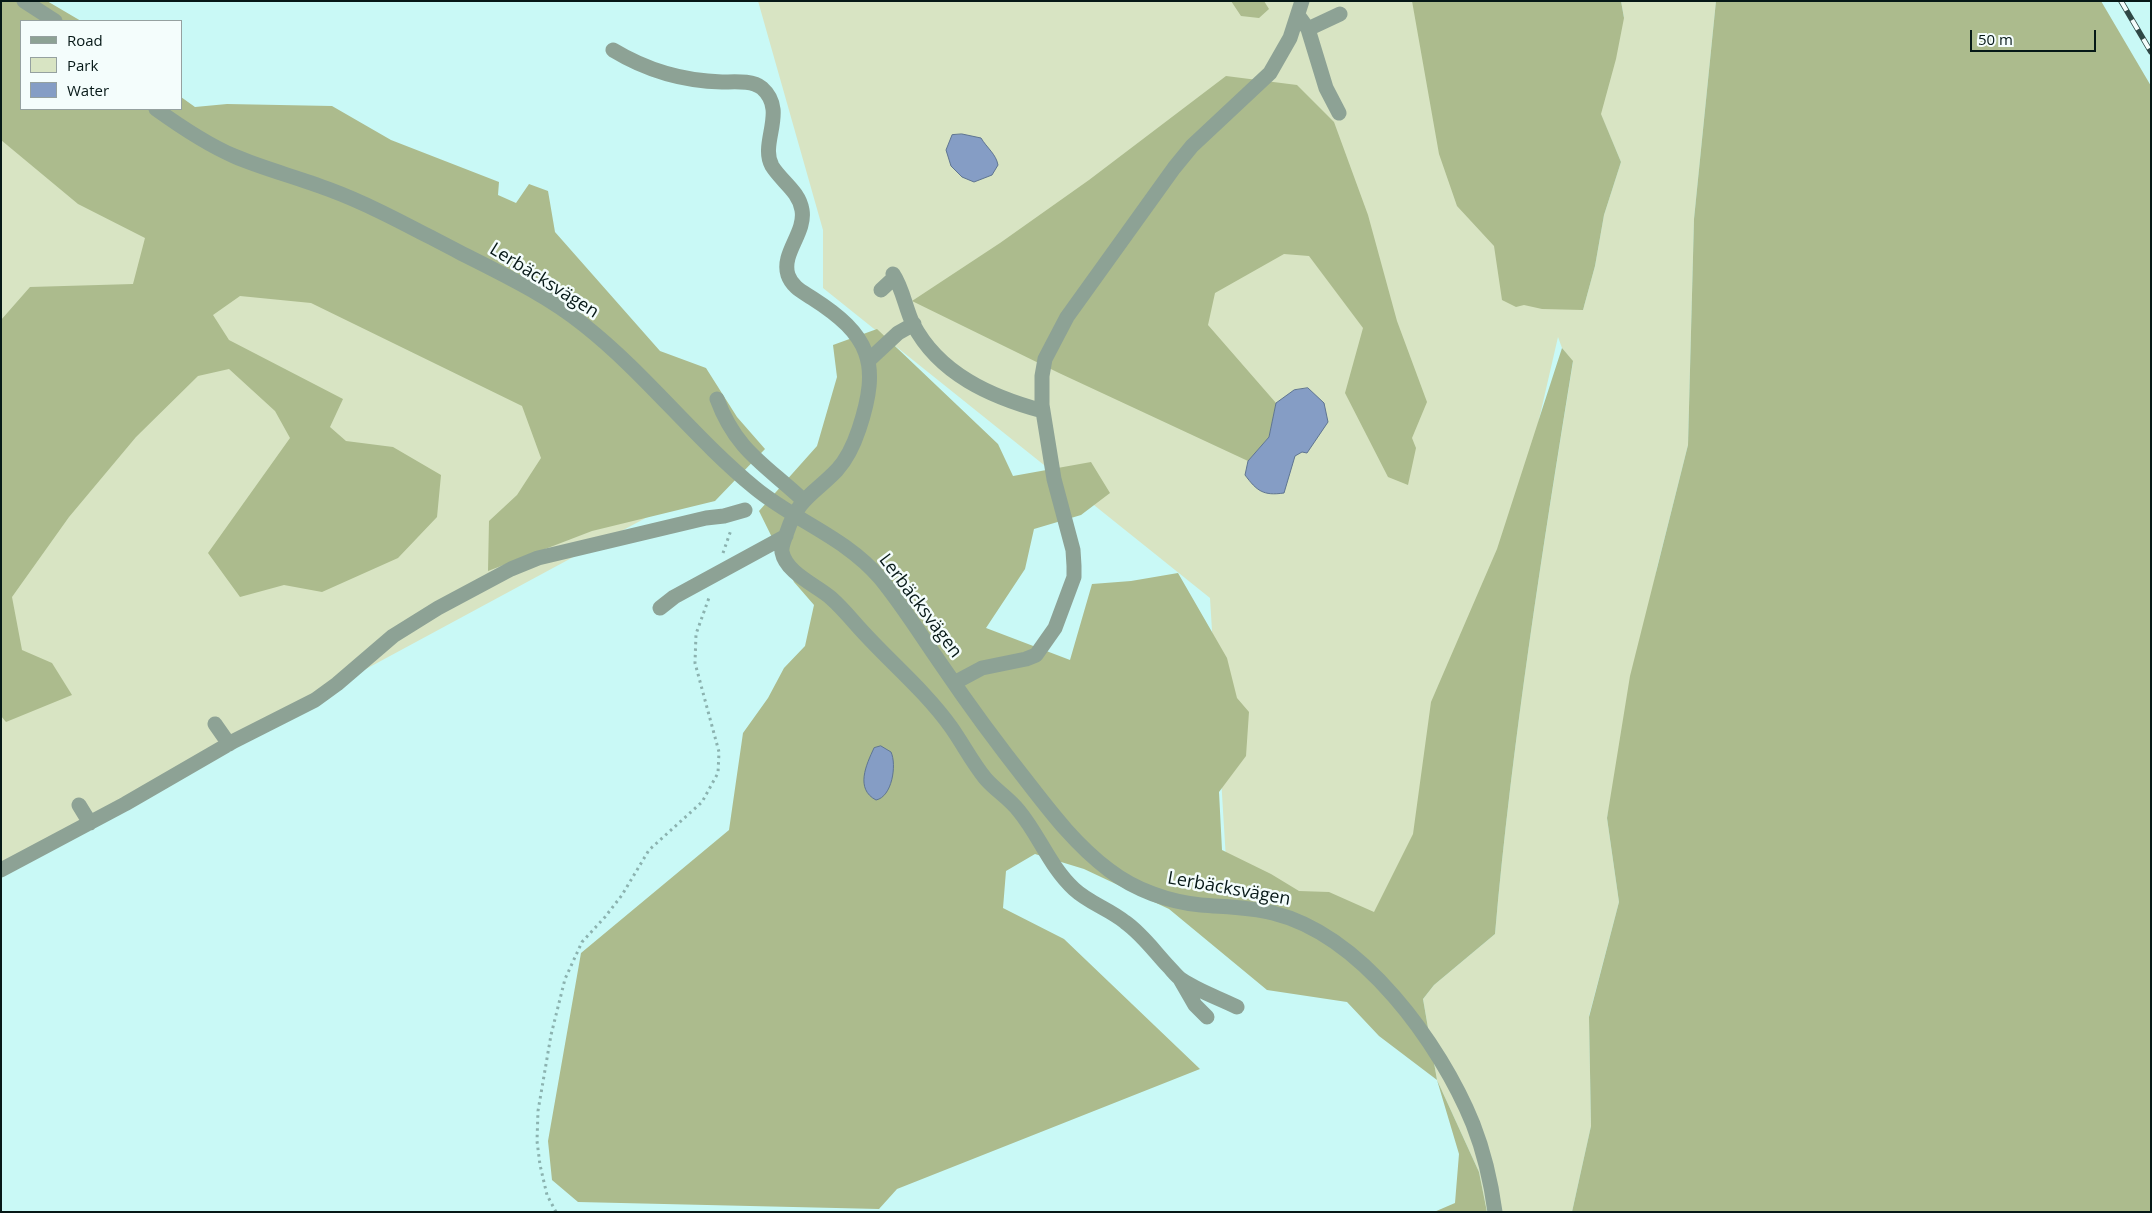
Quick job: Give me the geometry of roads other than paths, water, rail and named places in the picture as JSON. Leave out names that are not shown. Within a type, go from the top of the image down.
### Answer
[{"type":"street","points":[[24,1],[52,20]]},
{"type":"street","points":[[1300,8],[1326,88],[1339,113]]},
{"type":"street","points":[[954,683],[982,668],[1026,659],[1036,654],[1055,628],[1074,577],[1073,550],[1054,479],[1043,411],[1042,376],[1045,359],[1067,317],[1158,189],[1192,146],[1270,73],[1286,48],[1300,8]]},
{"type":"street","points":[[1308,29],[1340,14]]},
{"type":"street","points":[[613,50],[651,69],[697,81],[743,82],[756,84],[763,89],[770,99],[773,111],[773,130],[768,149],[770,160],[795,194],[802,210],[801,226],[788,260],[788,275],[792,283],[799,290],[836,314],[850,327],[863,346],[869,360],[869,396],[856,440],[848,456],[836,471],[803,500],[793,514],[782,553],[788,565]]},
{"type":"street","name":"Lerbäcksvägen","points":[[157,110],[184,129],[217,148],[238,158],[326,188],[367,205],[490,268],[564,310],[619,355],[742,477],[769,499],[841,543],[866,563],[902,607],[954,683],[1055,817],[1078,843],[1112,873],[1140,889],[1170,899],[1196,905],[1254,909],[1287,916],[1324,934],[1370,971],[1421,1030],[1456,1087],[1482,1149],[1495,1212]]},
{"type":"street","points":[[881,290],[894,275],[900,285],[914,324],[931,350],[958,375],[991,393],[1043,411]]},
{"type":"street","points":[[869,360],[898,333],[914,324]]},
{"type":"street","points":[[717,399],[729,425],[750,454],[803,500]]},
{"type":"street","points":[[1,870],[90,823],[229,744],[315,700],[337,684],[393,636],[438,608],[510,569],[538,558],[584,546],[745,510]]},
{"type":"street","points":[[660,608],[674,597],[786,536]]},
{"type":"street","points":[[765,547],[832,598],[951,727],[976,768],[1020,812],[1072,887],[1086,898],[1121,918],[1133,928],[1180,980],[1195,1005],[1207,1017]]},
{"type":"street","points":[[215,724],[229,744]]},
{"type":"street","points":[[79,805],[90,823]]},
{"type":"street","points":[[1180,980],[1237,1007]]},
{"type":"water","points":[[962,134],[981,138],[993,154],[998,165],[992,175],[974,182],[962,177],[951,166],[946,150],[952,135]]},
{"type":"water","points":[[1308,388],[1324,403],[1328,422],[1307,453],[1302,452],[1295,456],[1284,493],[1271,494],[1261,491],[1245,475],[1248,461],[1269,437],[1276,403],[1294,390]]},
{"type":"water","points":[[881,746],[891,752],[893,772],[892,780],[886,793],[876,800],[866,790],[864,776],[874,748]]},
{"type":"railway","points":[[2121,1],[2151,52]]}]
